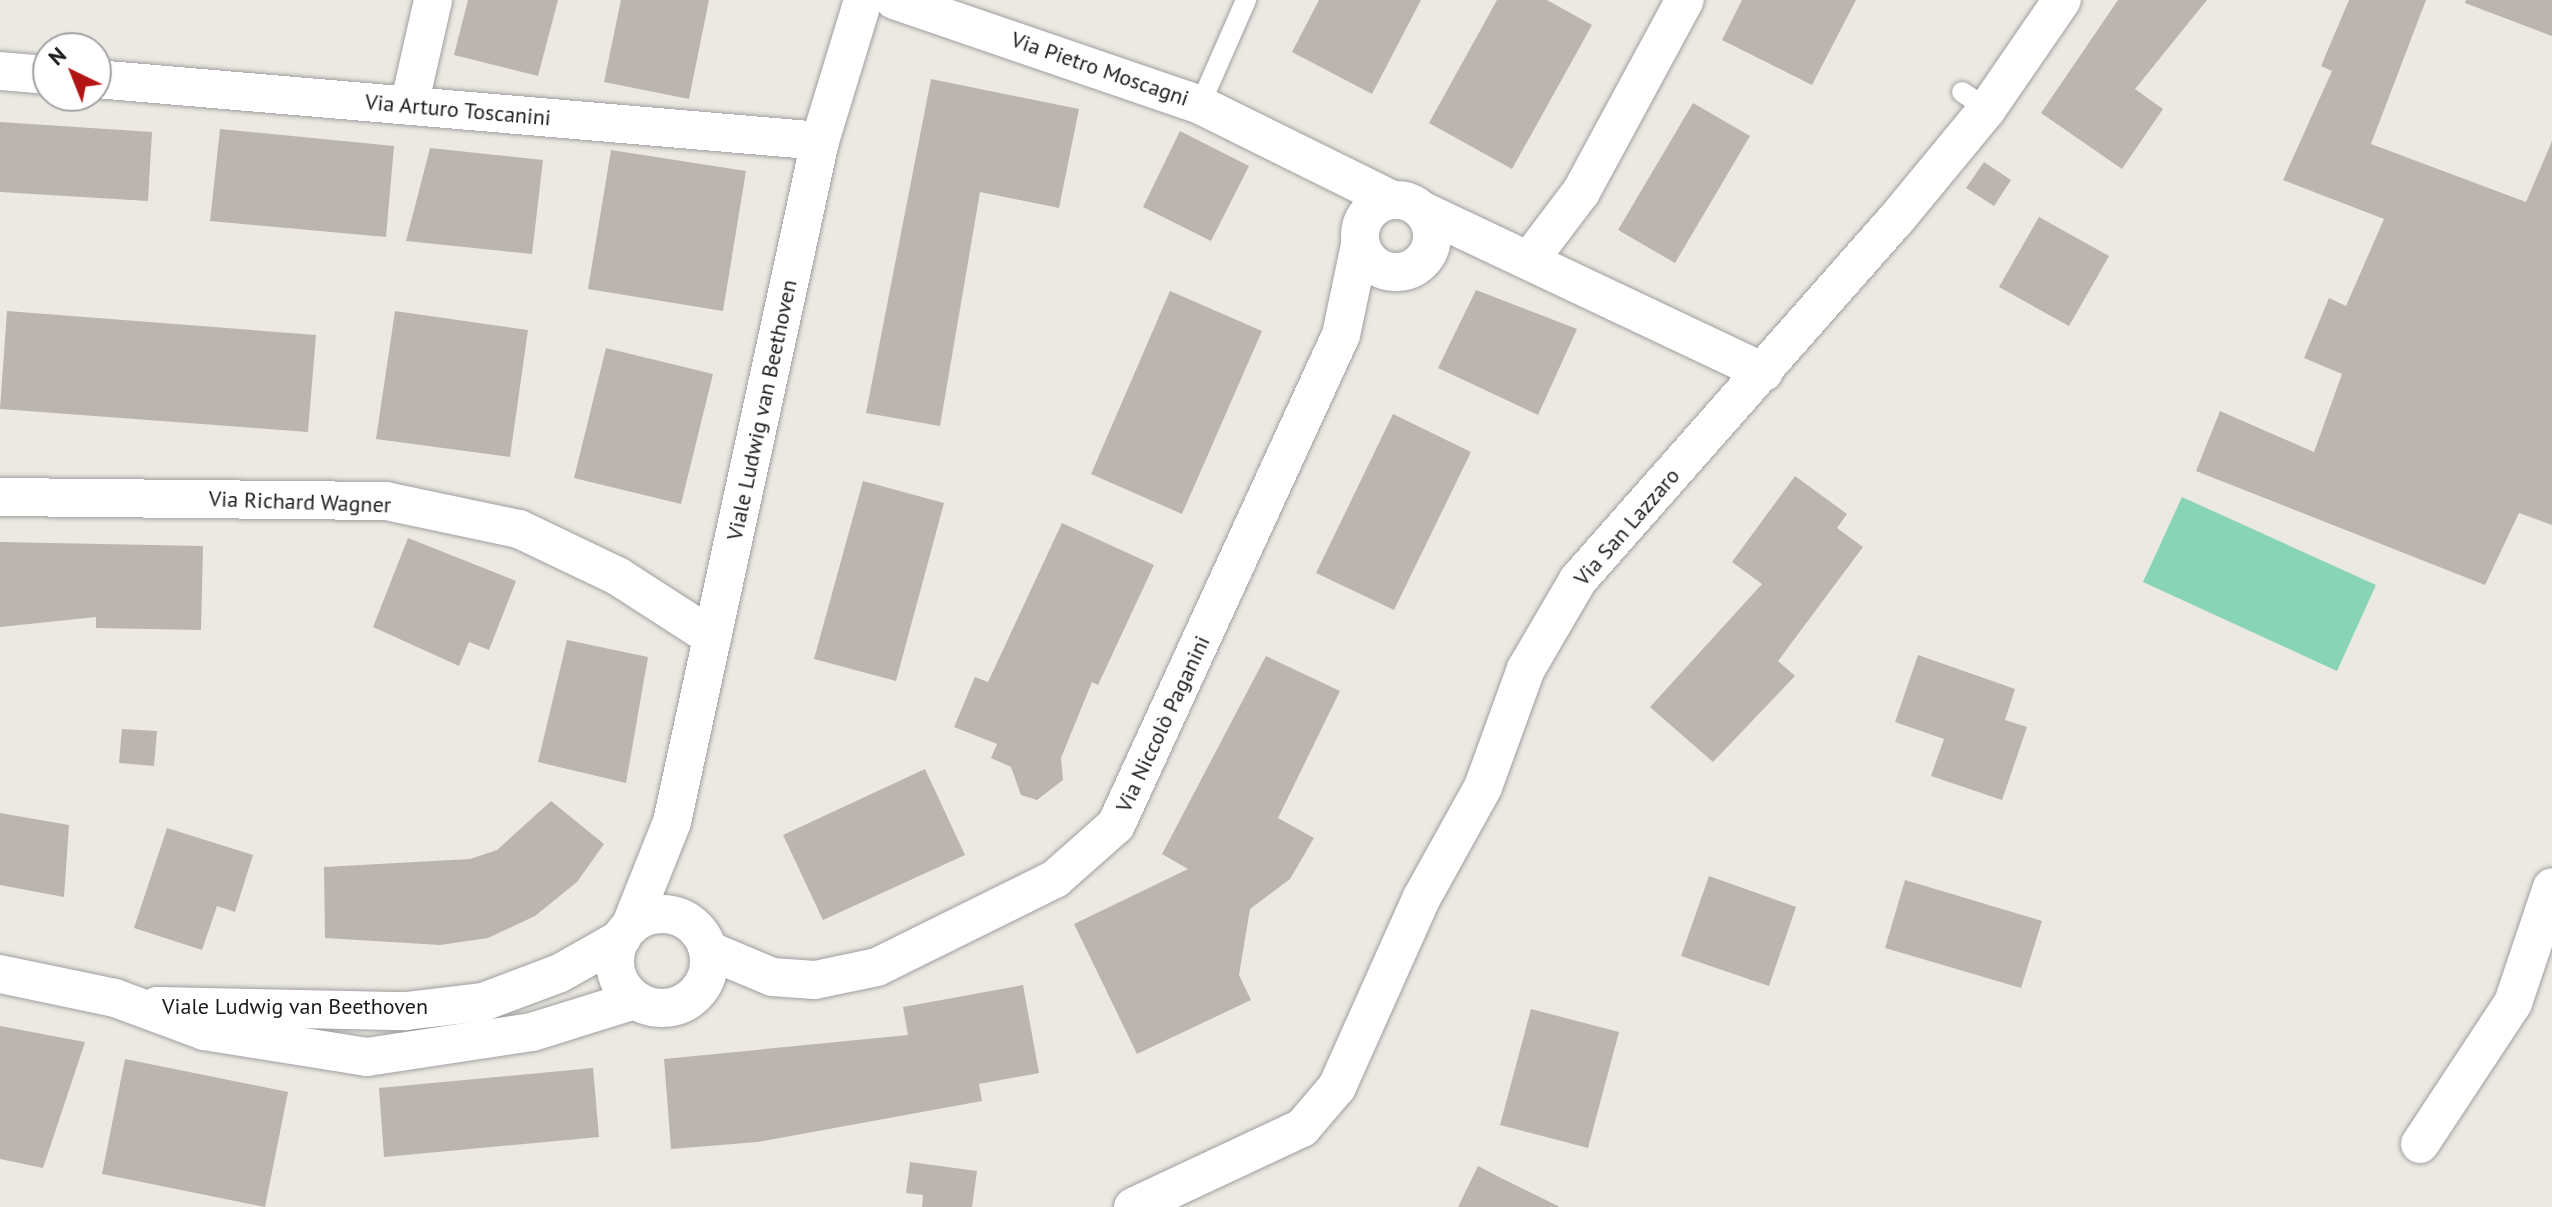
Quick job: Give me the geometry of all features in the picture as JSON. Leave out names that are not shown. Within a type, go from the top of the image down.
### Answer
[{"type":"street","points":[[409,106],[433,0]]},
{"type":"street","name":"Viale Ludwig van Beethoven","points":[[146,1007],[406,1011],[483,1002],[560,973],[626,933],[672,822],[820,141],[863,0]]},
{"type":"street","name":"Via Pietro Moscagni","points":[[894,0],[1200,105],[1406,205],[1531,258],[1764,372]]},
{"type":"street","points":[[1531,258],[1581,192],[1685,0]]},
{"type":"street","name":"Via San Lazzaro","points":[[1133,1207],[1302,1128],[1337,1087],[1421,899],[1483,787],[1526,669],[1578,580],[1764,372],[1975,100],[2062,0]]},
{"type":"street","points":[[0,71],[32,74]]},
{"type":"street","name":"Via Arturo Toscanini","points":[[112,80],[820,141]]},
{"type":"street","name":"Via Pietro Moscagni","points":[[1300,152],[1360,239]]},
{"type":"street","points":[[1406,205],[1432,233],[1427,256],[1408,270],[1384,270],[1360,239],[1369,211],[1406,205]]},
{"type":"street","name":"Via Niccolò Paganini","points":[[702,939],[772,977],[815,980],[877,967],[1055,879],[1116,825],[1341,335],[1360,239]]},
{"type":"street","name":"Via Pietro Moscagni","points":[[1427,256],[1477,251],[1531,258]]},
{"type":"street","name":"Via Richard Wagner","points":[[0,497],[386,501],[519,529],[619,577],[712,637]]},
{"type":"street","name":"Viale Ludwig van Beethoven","points":[[672,822],[676,868],[702,939]]},
{"type":"street","points":[[2420,1144],[2513,1003],[2552,887]]},
{"type":"street","points":[[671,915],[702,939],[695,996],[666,1009],[635,1000],[615,965],[626,933],[671,915]]},
{"type":"street","name":"Viale Ludwig van Beethoven","points":[[0,974],[146,1007],[204,1031],[367,1057],[532,1032],[635,1000]]},
{"type":"lane","points":[[1200,105],[1246,0]]},
{"type":"green space","points":[[2182,497],[2376,585],[2337,671],[2143,582]]},
{"type":"building","points":[[468,0],[558,0],[538,76],[454,55]]},
{"type":"building","points":[[621,0],[709,0],[689,99],[604,82]]},
{"type":"building","points":[[1319,0],[1421,0],[1372,94],[1292,52]]},
{"type":"building","points":[[1497,0],[1547,0],[1592,25],[1512,169],[1429,123]]},
{"type":"building","points":[[1742,0],[1856,0],[1812,85],[1722,40]]},
{"type":"building","points":[[2118,0],[2207,0],[2135,89],[2163,109],[2122,169],[2041,113]]},
{"type":"building","points":[[2349,0],[2426,0],[2371,144],[2526,202],[2552,141],[2552,525],[2519,513],[2485,585],[2196,471],[2220,411],[2314,452],[2342,374],[2304,358],[2329,298],[2346,306],[2384,219],[2283,180],[2332,71],[2321,66]]},
{"type":"building","points":[[2466,0],[2552,0],[2552,36],[2465,3]]},
{"type":"building","points":[[931,79],[1079,109],[1059,208],[980,192],[940,426],[866,413]]},
{"type":"building","points":[[1693,103],[1750,136],[1675,263],[1618,230]]},
{"type":"building","points":[[0,122],[152,132],[148,201],[0,192]]},
{"type":"building","points":[[220,129],[394,146],[386,237],[210,221]]},
{"type":"building","points":[[1180,131],[1249,166],[1211,241],[1143,207]]},
{"type":"building","points":[[430,148],[543,160],[532,254],[406,241]]},
{"type":"building","points":[[611,150],[746,171],[723,311],[588,289]]},
{"type":"building","points":[[1984,162],[2011,180],[1994,206],[1966,188]]},
{"type":"building","points":[[2039,217],[2109,256],[2069,326],[1999,287]]},
{"type":"building","points":[[1476,290],[1577,329],[1538,415],[1438,368]]},
{"type":"building","points":[[1170,291],[1262,331],[1182,514],[1091,474]]},
{"type":"building","points":[[7,311],[316,335],[308,432],[0,409]]},
{"type":"building","points":[[395,311],[528,330],[510,457],[376,439]]},
{"type":"building","points":[[606,348],[713,374],[681,504],[574,478]]},
{"type":"building","points":[[1393,414],[1471,452],[1394,610],[1316,573]]},
{"type":"building","points":[[1795,476],[1847,514],[1837,528],[1863,547],[1778,661],[1795,676],[1713,762],[1650,707],[1762,584],[1732,562]]},
{"type":"building","points":[[863,481],[944,503],[896,681],[814,659]]},
{"type":"building","points":[[1062,523],[1154,565],[1098,685],[1092,682],[1061,758],[1063,780],[1037,800],[1021,795],[1011,767],[991,758],[997,744],[954,727],[975,677],[988,682]]},
{"type":"building","points":[[408,538],[516,581],[489,650],[469,642],[459,666],[373,627]]},
{"type":"building","points":[[0,542],[203,546],[201,630],[96,628],[96,617],[0,627]]},
{"type":"building","points":[[567,640],[648,657],[626,783],[538,762]]},
{"type":"building","points":[[1918,655],[2015,689],[2005,720],[2027,727],[2002,800],[1931,776],[1944,739],[1895,722]]},
{"type":"building","points":[[1266,656],[1340,691],[1278,818],[1314,838],[1290,879],[1250,909],[1239,975],[1251,1000],[1137,1054],[1074,924],[1188,869],[1162,854]]},
{"type":"building","points":[[122,729],[157,731],[154,766],[119,763]]},
{"type":"building","points":[[925,769],[965,855],[823,920],[783,835]]},
{"type":"building","points":[[551,801],[604,844],[577,882],[535,916],[488,938],[440,945],[325,938],[324,867],[470,859],[497,850]]},
{"type":"building","points":[[0,813],[69,825],[64,897],[0,885]]},
{"type":"building","points":[[167,828],[253,855],[235,912],[217,906],[202,950],[134,928]]},
{"type":"building","points":[[1709,876],[1796,907],[1769,986],[1681,956]]},
{"type":"building","points":[[1905,880],[2042,921],[2021,988],[1885,948]]},
{"type":"building","points":[[1023,985],[1039,1073],[979,1084],[982,1101],[758,1142],[671,1149],[664,1059],[908,1035],[903,1007]]},
{"type":"building","points":[[1531,1009],[1619,1032],[1588,1148],[1500,1125]]},
{"type":"building","points":[[0,1026],[85,1042],[43,1168],[0,1159]]},
{"type":"building","points":[[125,1059],[288,1092],[265,1207],[102,1174]]},
{"type":"building","points":[[593,1068],[599,1137],[384,1157],[379,1088]]},
{"type":"building","points":[[910,1162],[977,1171],[972,1207],[922,1207],[923,1195],[906,1193]]},
{"type":"building","points":[[1478,1166],[1503,1179],[1560,1207],[1458,1207]]}]
